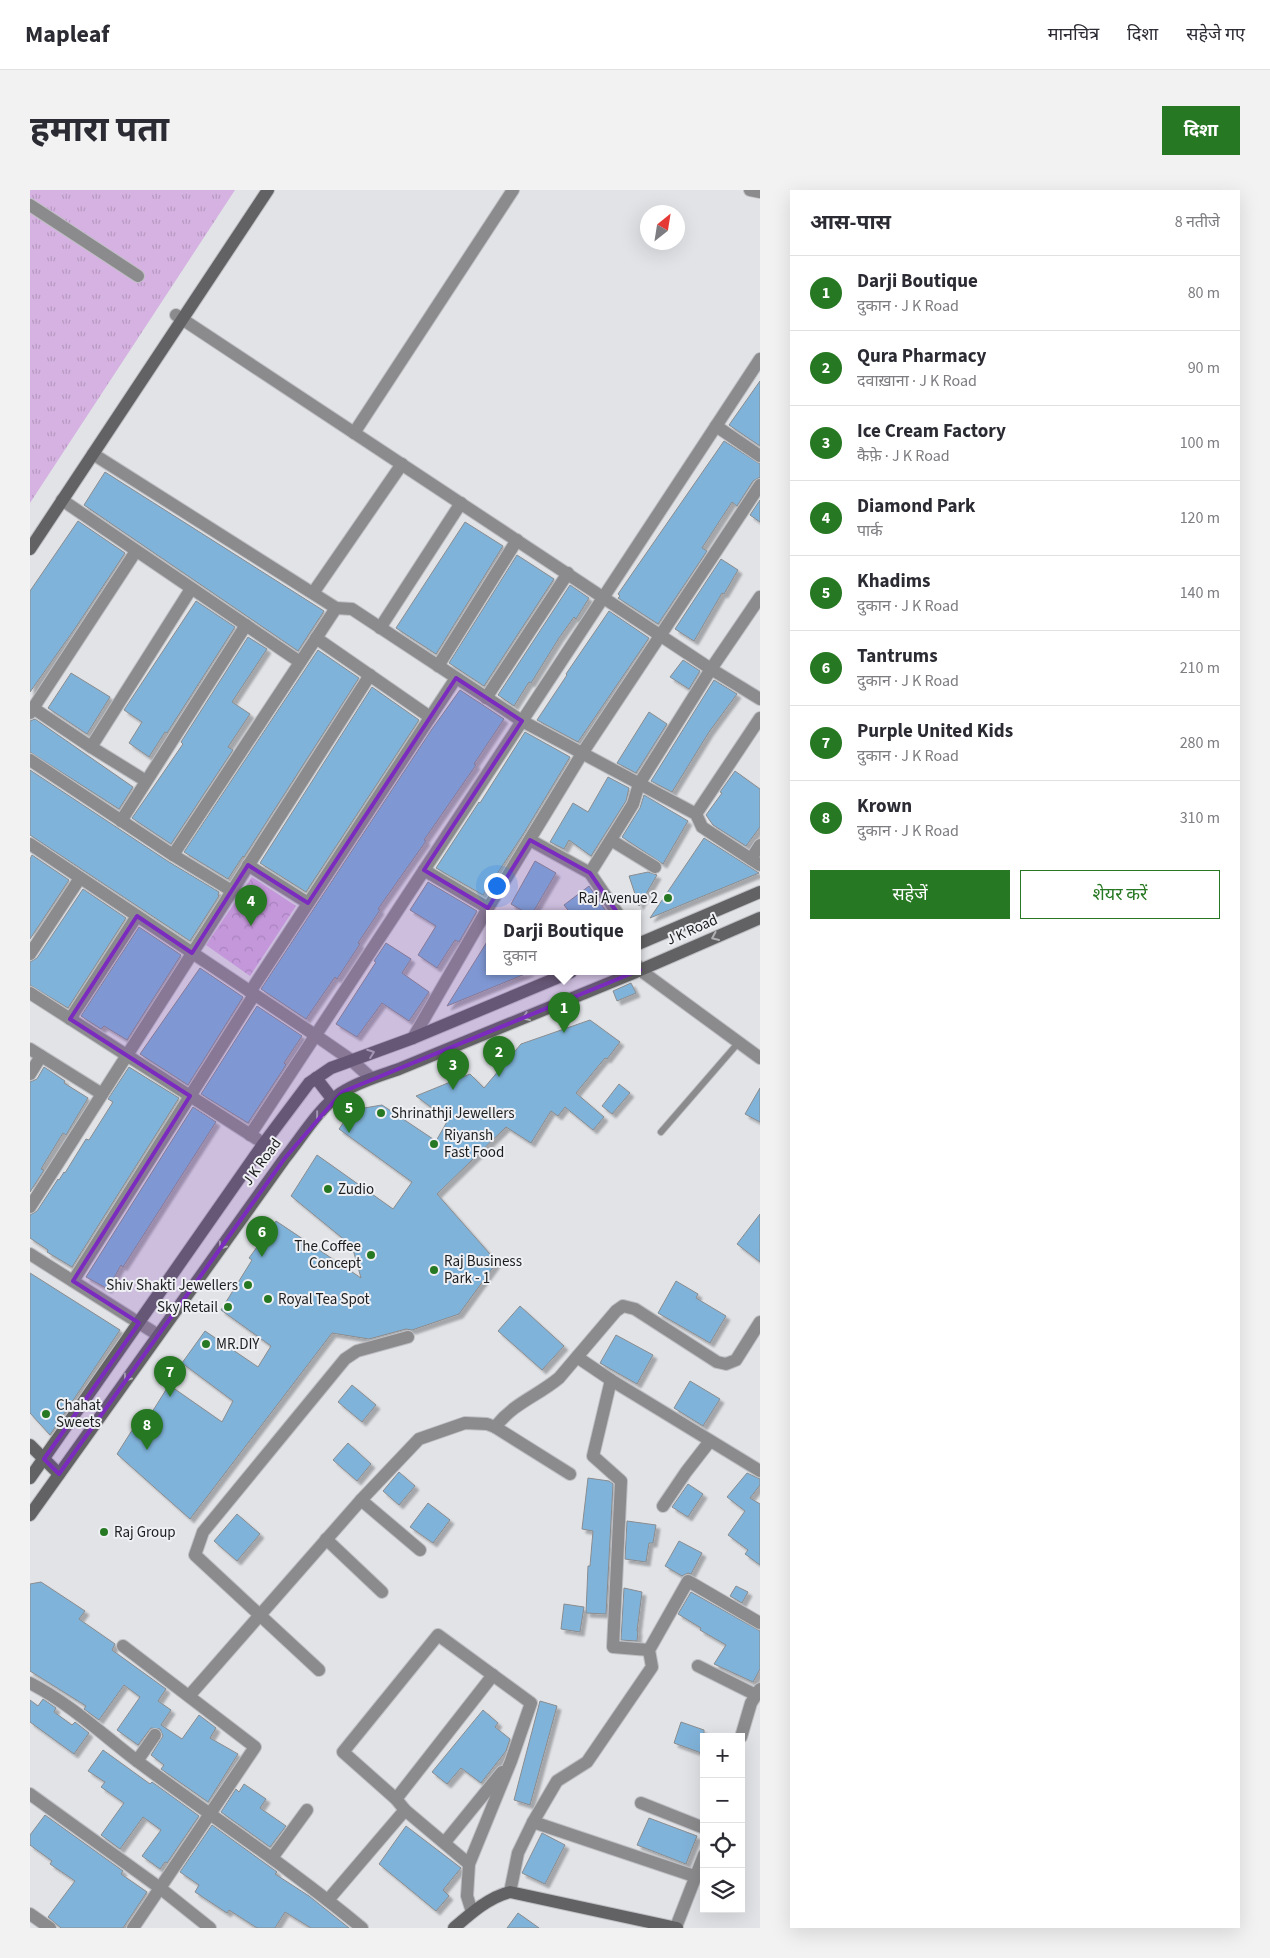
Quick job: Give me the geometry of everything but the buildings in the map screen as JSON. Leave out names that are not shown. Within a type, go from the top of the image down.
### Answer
[{"type":"main road","points":[[30,549],[93,454],[259,190]]},
{"type":"main road","points":[[30,536],[268,190]]},
{"type":"main road","name":"J K Road","points":[[641,942],[760,892]]},
{"type":"main road","name":"J K Road","points":[[641,969],[760,918]]},
{"type":"main road","name":"J K Road","points":[[30,1478],[264,1143],[309,1082],[331,1068],[413,1038],[564,975]]},
{"type":"main road","name":"J K Road","points":[[30,1515],[285,1158],[333,1100],[342,1092],[371,1078],[399,1069],[626,975]]},
{"type":"main road","points":[[316,1078],[333,1100]]},
{"type":"main road","points":[[30,1445],[59,1474]]},
{"type":"main road","points":[[454,1928],[472,1912],[510,1892],[677,1928]]},
{"type":"street","points":[[354,433],[513,190]]},
{"type":"street","points":[[750,190],[760,192]]},
{"type":"street","points":[[30,206],[138,276]]},
{"type":"street","points":[[179,317],[760,700]]},
{"type":"street","points":[[250,1135],[760,359]]},
{"type":"street","points":[[716,426],[760,456]]},
{"type":"street","points":[[93,454],[336,608],[352,609],[522,721],[696,814],[702,827],[756,862],[760,845]]},
{"type":"street","points":[[313,593],[402,464]]},
{"type":"street","points":[[424,870],[488,908],[582,752],[760,485]]},
{"type":"street","points":[[62,500],[300,662]]},
{"type":"street","points":[[380,628],[461,503]]},
{"type":"street","points":[[438,666],[517,540]]},
{"type":"street","points":[[136,551],[32,711],[146,781]]},
{"type":"street","points":[[486,698],[568,573]]},
{"type":"street","points":[[91,747],[191,589]]},
{"type":"street","points":[[590,873],[633,804],[639,784],[711,669],[760,597]]},
{"type":"street","points":[[172,855],[336,608]]},
{"type":"street","points":[[121,821],[246,625]]},
{"type":"street","points":[[316,638],[430,718]]},
{"type":"street","points":[[30,1208],[370,675]]},
{"type":"street","points":[[73,1281],[190,1096],[308,903],[456,678]]},
{"type":"street","points":[[696,814],[760,718]]},
{"type":"street","points":[[30,760],[172,855],[232,891]]},
{"type":"street","points":[[530,840],[590,873],[615,910]]},
{"type":"street","points":[[610,840],[654,867]]},
{"type":"street","points":[[30,845],[315,1035],[351,1060],[371,1078]]},
{"type":"street","points":[[248,866],[308,903]]},
{"type":"street","points":[[30,954],[80,878]]},
{"type":"street","points":[[413,1038],[486,911]]},
{"type":"street","points":[[70,1019],[137,916]]},
{"type":"street","points":[[641,972],[760,1058]]},
{"type":"street","points":[[30,993],[264,1143]]},
{"type":"street","points":[[30,1049],[102,1094]]},
{"type":"street","points":[[30,1074],[41,1056]]},
{"type":"street","points":[[30,1254],[158,1335]]},
{"type":"street","points":[[495,1427],[512,1409],[555,1381],[578,1357],[616,1311],[623,1306],[634,1309],[717,1362],[726,1364],[736,1360],[760,1322]]},
{"type":"street","points":[[319,1670],[195,1555],[203,1532],[345,1359],[358,1351],[408,1337]]},
{"type":"street","points":[[578,1357],[611,1380],[760,1471]]},
{"type":"street","points":[[611,1380],[593,1456],[621,1481],[614,1647],[649,1650]]},
{"type":"street","points":[[189,1696],[361,1500],[418,1439],[464,1423],[487,1424],[495,1427],[570,1474]]},
{"type":"street","points":[[663,1506],[710,1441]]},
{"type":"street","points":[[361,1500],[420,1550]]},
{"type":"street","points":[[326,1540],[382,1592]]},
{"type":"street","points":[[510,1892],[518,1853],[533,1822],[557,1781],[587,1762],[652,1667],[649,1650],[688,1581],[760,1624]]},
{"type":"street","points":[[470,1864],[405,1810],[396,1799],[343,1752],[438,1635],[531,1703],[511,1762],[470,1864],[467,1896],[472,1912]]},
{"type":"street","points":[[123,1646],[255,1747],[133,1928]]},
{"type":"street","points":[[698,1666],[758,1692],[751,1703],[742,1733]]},
{"type":"street","points":[[396,1799],[493,1675]]},
{"type":"street","points":[[30,1683],[49,1693],[137,1761],[328,1900],[362,1928]]},
{"type":"street","points":[[137,1761],[155,1735]]},
{"type":"street","points":[[445,1842],[511,1762]]},
{"type":"street","points":[[30,1794],[160,1888],[210,1928]]},
{"type":"street","points":[[641,1803],[700,1826]]},
{"type":"street","points":[[272,1858],[306,1810]]},
{"type":"street","points":[[328,1900],[405,1810]]},
{"type":"street","points":[[533,1822],[697,1877]]},
{"type":"street","points":[[677,1928],[700,1868]]},
{"type":"street","points":[[30,1914],[50,1928]]},
{"type":"lane","points":[[661,1132],[739,1042]]},
{"type":"highlighted area","points":[[456,678],[522,721],[424,870],[488,908],[530,840],[590,873],[638,943],[627,948],[640,970],[342,1092],[285,1158],[59,1474],[44,1459],[139,1323],[73,1281],[190,1096],[70,1019],[137,916],[192,953],[248,865],[308,903]]},
{"type":"green space","points":[[30,190],[235,190],[30,503]]},
{"type":"green space","points":[[252,877],[296,906],[250,976],[206,945]]},
{"type":"place","name":"Raj Avenue 2","points":[[668,898]]},
{"type":"place","name":"Diamond Park","points":[[251,926]]},
{"type":"place","name":"Darji Boutique","points":[[564,1033]]},
{"type":"place","name":"Qura Pharmacy","points":[[499,1077]]},
{"type":"place","name":"Ice Cream Factory","points":[[453,1090]]},
{"type":"place","name":"Shrinathji Jewellers","points":[[381,1113]]},
{"type":"place","name":"Khadims","points":[[349,1133]]},
{"type":"place","name":"Riyansh Fast Food","points":[[434,1144]]},
{"type":"place","name":"Zudio","points":[[328,1189]]},
{"type":"place","name":"The Coffee Concept","points":[[371,1255]]},
{"type":"place","name":"Tantrums","points":[[262,1257]]},
{"type":"place","name":"Raj Business Park - 1","points":[[434,1270]]},
{"type":"place","name":"Shiv Shakti Jewellers","points":[[248,1285]]},
{"type":"place","name":"Royal Tea Spot","points":[[268,1299]]},
{"type":"place","name":"Sky Retail","points":[[228,1307]]},
{"type":"place","name":"MR.DIY","points":[[206,1344]]},
{"type":"place","name":"Purple United Kids","points":[[170,1397]]},
{"type":"place","name":"Chahat Sweets","points":[[46,1414]]},
{"type":"place","name":"Krown","points":[[147,1450]]},
{"type":"place","name":"Raj Group","points":[[104,1532]]}]
